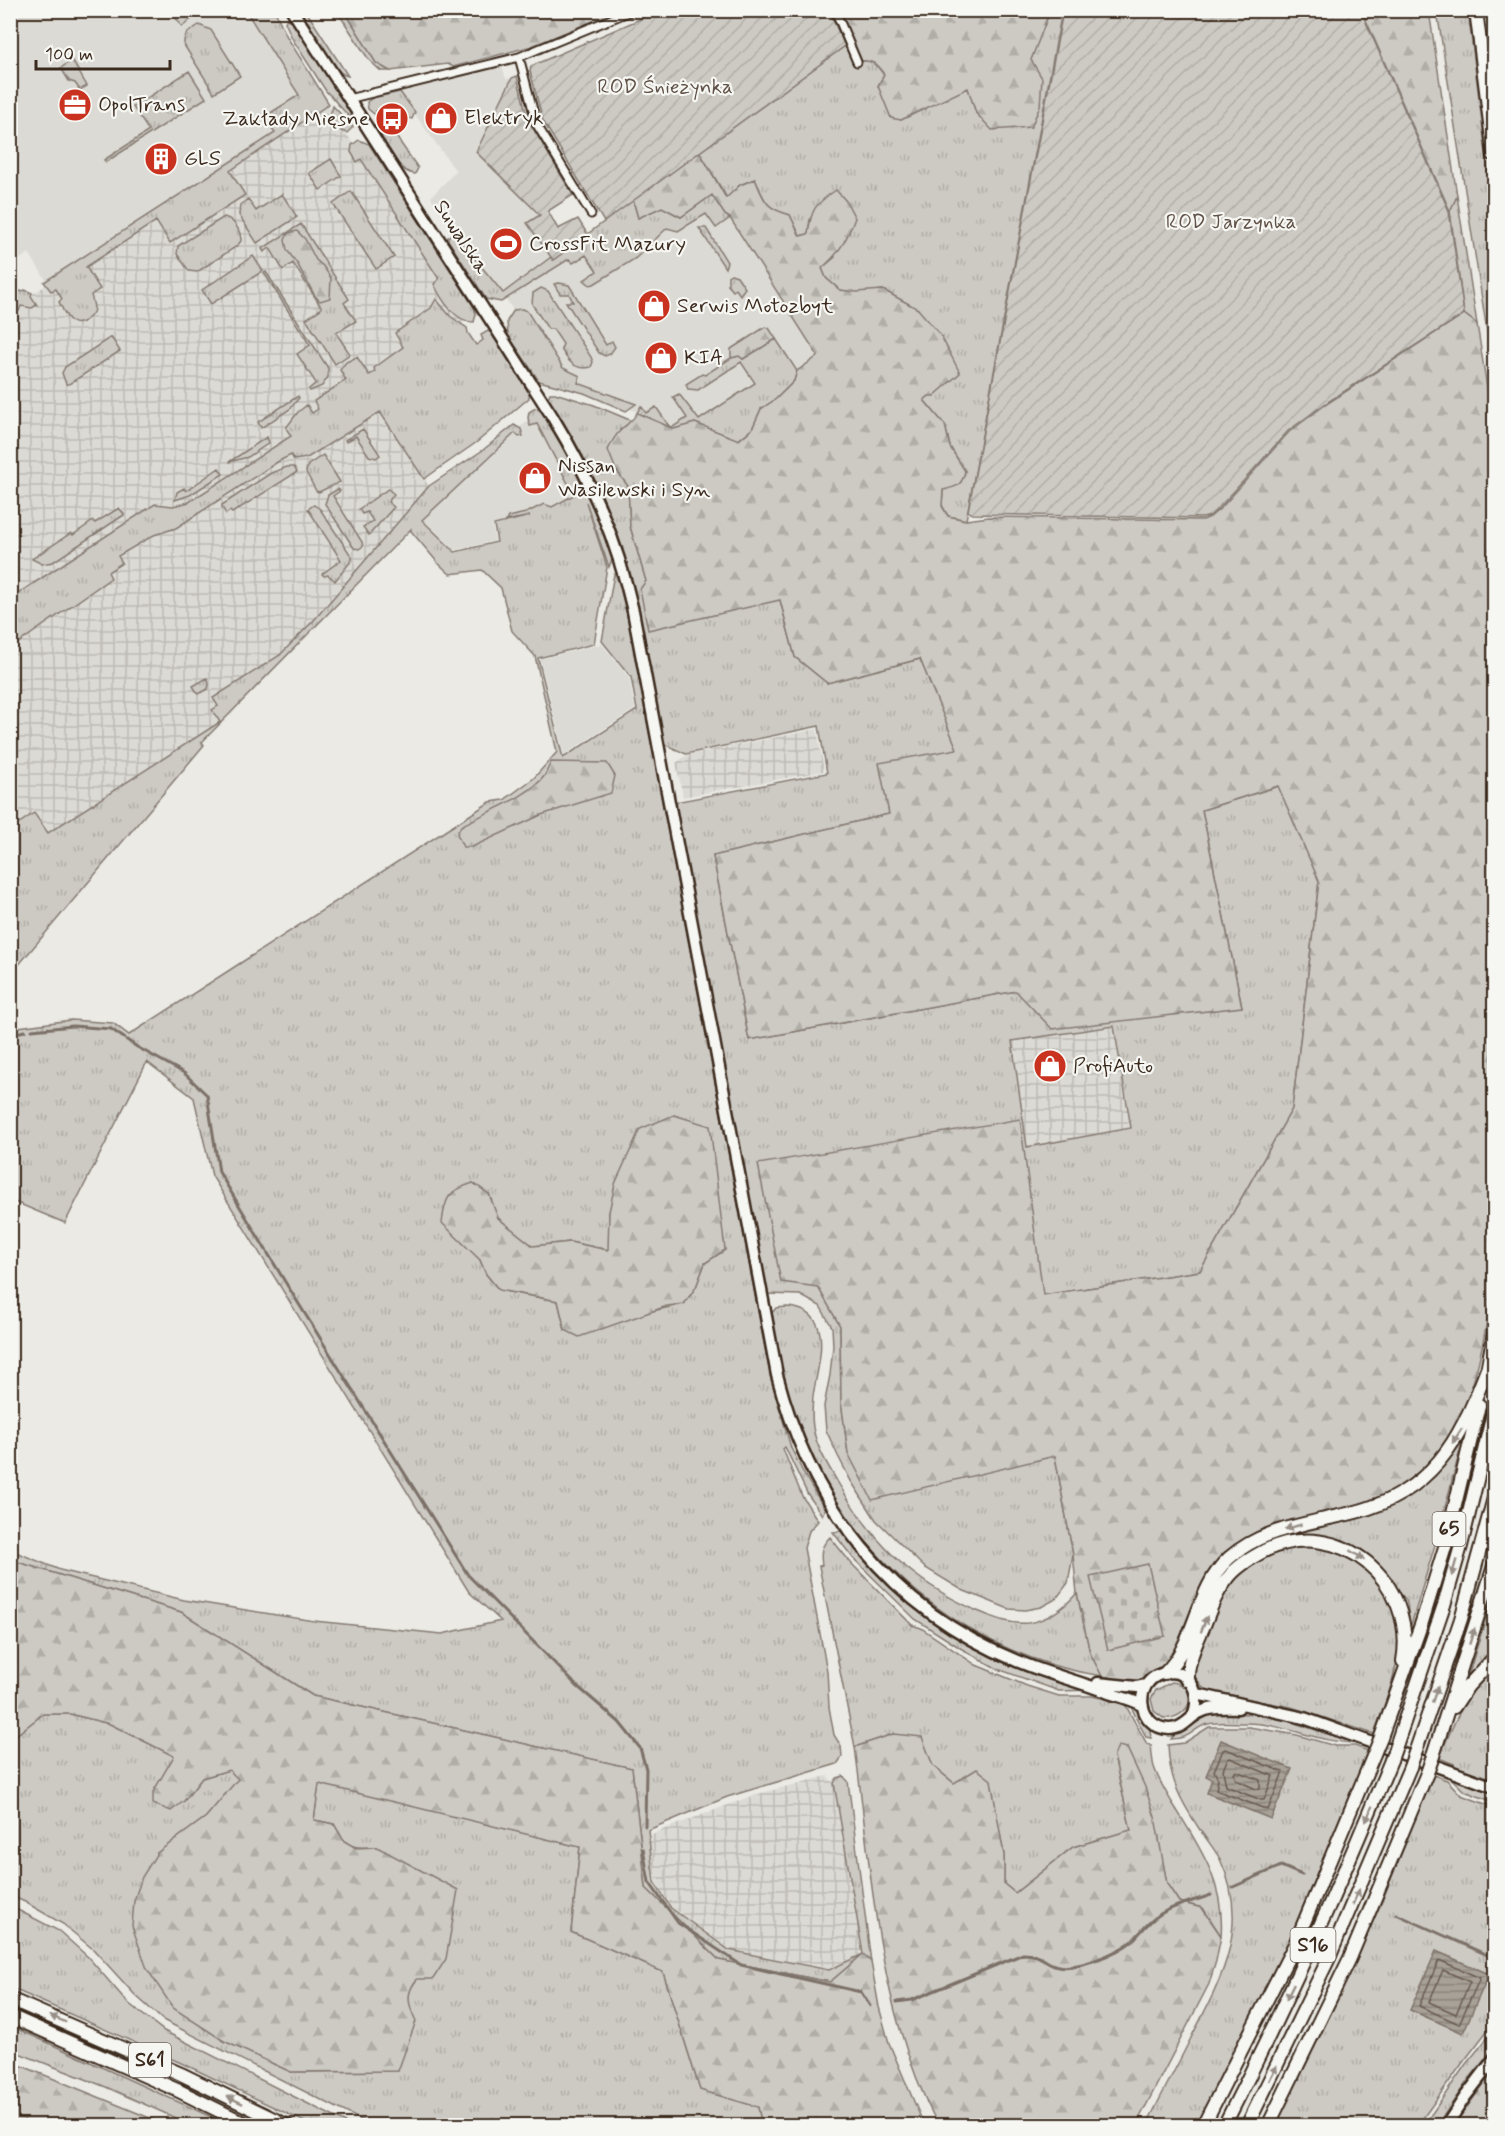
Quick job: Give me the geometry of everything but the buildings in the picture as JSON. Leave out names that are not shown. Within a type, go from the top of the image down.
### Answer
[{"type":"highway","points":[[1476,10],[1494,155]]},
{"type":"highway","name":"65","points":[[1203,2126],[1296,1942],[1381,1737],[1422,1622],[1445,1547],[1489,1364],[1494,1334]]},
{"type":"highway","points":[[1166,1673],[1177,1661],[1204,1594],[1227,1559],[1246,1544],[1271,1533],[1368,1509],[1406,1491],[1444,1456],[1460,1433],[1472,1410],[1489,1364]]},
{"type":"highway","name":"S16","points":[[1224,2126],[1318,1933],[1391,1760],[1446,1595],[1494,1410]]},
{"type":"highway","name":"S16","points":[[1247,2126],[1329,1958],[1410,1767],[1461,1619],[1494,1498]]},
{"type":"highway","points":[[1188,1680],[1189,1665],[1198,1640],[1218,1592],[1228,1577],[1243,1563],[1269,1548],[1289,1542],[1314,1540],[1348,1550],[1364,1559],[1384,1578],[1397,1600],[1405,1635],[1397,1692]]},
{"type":"highway","name":"S16","points":[[1266,2126],[1350,1958],[1427,1773],[1494,1566]]},
{"type":"highway","points":[[1441,1732],[1456,1702],[1494,1658]]},
{"type":"highway","name":"S61","points":[[10,1999],[182,2074],[288,2126]]},
{"type":"highway","name":"S61","points":[[10,2016],[177,2090],[250,2126]]},
{"type":"highway","points":[[1210,2126],[1231,2072]]},
{"type":"main road","name":"Suwalska","points":[[292,10],[540,397],[574,453],[595,494],[612,537],[627,588],[777,1375],[792,1427],[808,1464],[840,1519],[868,1556],[900,1588],[930,1613],[977,1642],[1018,1662],[1074,1679]]},
{"type":"main road","points":[[1192,1717],[1198,1702],[1197,1694],[1188,1680],[1181,1675],[1166,1673],[1155,1677],[1146,1685],[1142,1695],[1142,1705],[1149,1720],[1163,1728],[1180,1727],[1207,1709],[1260,1708]]},
{"type":"main road","points":[[1074,1679],[1115,1686],[1146,1685]]},
{"type":"main road","points":[[1074,1679],[1142,1705]]},
{"type":"main road","points":[[1197,1694],[1304,1718],[1494,1787]]},
{"type":"main road","points":[[1446,2126],[1494,2059]]},
{"type":"street","points":[[348,99],[519,57],[633,10]]},
{"type":"street","points":[[835,10],[857,62]]},
{"type":"street","points":[[519,57],[537,125],[591,214]]},
{"type":"shaded area","points":[[11,11],[268,11],[325,100],[46,280],[29,253],[11,265]]},
{"type":"shaded area","points":[[502,66],[506,79],[512,78],[477,152],[540,215],[528,223],[587,236],[694,155],[826,364],[702,440],[542,371],[512,325],[513,310],[504,296],[496,301],[431,197],[456,171],[398,91]]},
{"type":"shaded area","points":[[325,101],[468,319],[11,619],[11,299],[22,301]]},
{"type":"shaded area","points":[[366,388],[439,502],[200,741],[11,973],[11,620]]},
{"type":"shaded area","points":[[533,415],[580,503],[492,525],[495,541],[454,550],[423,519]]},
{"type":"shaded area","points":[[602,644],[629,678],[635,709],[564,755],[540,659]]},
{"type":"shaded area","points":[[817,729],[824,771],[683,797],[676,763],[687,755]]},
{"type":"shaded area","points":[[1115,1025],[1131,1128],[1027,1147],[1012,1041]]},
{"type":"shaded area","points":[[827,1776],[834,1783],[863,1953],[830,1969],[730,1950],[672,1907],[655,1881],[649,1835],[754,1795]]},
{"type":"green space","name":"ROD Śnieżynka","points":[[661,10],[829,11],[845,46],[604,222],[543,121],[530,71],[531,66]]},
{"type":"green space","points":[[842,10],[1050,11],[1031,60],[1042,78],[1040,106],[1031,127],[992,130],[976,113],[968,88],[901,120],[891,118],[878,86],[884,74],[877,65],[860,61],[839,13]]},
{"type":"green space","points":[[174,11],[196,11],[196,15],[182,27]]},
{"type":"green space","points":[[246,11],[275,11],[287,37],[329,104],[230,171],[245,195],[170,243],[156,221],[86,267],[100,289],[91,295],[94,309],[91,315],[82,322],[72,322],[61,307],[59,302],[62,299],[56,289],[51,291],[44,282],[275,133],[264,117],[299,95]]},
{"type":"green space","points":[[298,11],[306,11],[348,76],[335,67],[328,58]]},
{"type":"green space","points":[[337,11],[345,11],[376,63],[390,71],[381,71],[369,60]]},
{"type":"green space","points":[[345,11],[618,11],[532,46],[453,67],[448,64],[390,71],[376,63]]},
{"type":"green space","points":[[1050,11],[1062,11],[966,520],[948,516],[942,505],[943,490],[965,471],[950,447],[945,425],[924,400],[929,396],[918,309],[883,290],[856,293],[840,290],[826,278],[822,268],[835,257],[810,219],[808,234],[800,236],[790,215],[775,210],[767,203],[755,179],[740,185],[727,198],[699,151],[845,46],[848,47],[855,62],[868,61],[875,64],[881,71],[884,75],[878,86],[901,120],[968,87],[976,113],[1030,60]]},
{"type":"green space","name":"ROD Jarzynka","points":[[1063,11],[1361,11],[1449,211],[1464,314],[1326,403],[1288,431],[1221,506],[1210,516],[1203,518],[972,514],[968,511]]},
{"type":"green space","points":[[1362,11],[1429,11],[1457,196],[1450,211]]},
{"type":"green space","points":[[1437,11],[1468,11],[1494,217],[1494,376]]},
{"type":"green space","points":[[287,18],[295,26],[353,115],[354,122],[326,91],[293,40],[285,22]]},
{"type":"green space","points":[[199,25],[211,30],[240,76],[214,93],[184,45],[186,35]]},
{"type":"green space","points":[[72,60],[87,86],[80,90],[75,83],[69,81],[61,68]]},
{"type":"green space","points":[[189,71],[206,98],[106,162],[104,160],[149,131],[133,107]]},
{"type":"green space","points":[[517,76],[528,120],[573,195],[548,211],[558,229],[578,219],[588,235],[553,260],[527,223],[540,215],[476,152],[512,78]]},
{"type":"green space","points":[[400,92],[415,112],[412,119],[376,111],[378,117],[368,109],[367,102],[372,98]]},
{"type":"green space","points":[[333,106],[353,127],[347,133],[341,131],[330,116]]},
{"type":"green space","points":[[388,131],[393,132],[418,168],[415,174],[404,170],[391,154],[381,136]]},
{"type":"green space","points":[[359,140],[369,144],[474,307],[476,314],[474,322],[455,314],[441,296],[434,284],[439,279],[361,159],[357,162],[351,152],[352,145]]},
{"type":"green space","points":[[699,151],[726,198],[740,185],[755,179],[767,203],[775,210],[790,215],[800,236],[808,234],[815,208],[836,190],[846,201],[855,218],[842,246],[822,268],[826,278],[840,290],[856,292],[883,290],[918,309],[941,336],[960,373],[934,396],[929,396],[924,400],[945,425],[950,447],[965,471],[958,485],[943,490],[942,506],[948,516],[966,520],[989,517],[1203,520],[1222,507],[1289,432],[1325,405],[1464,314],[1477,324],[1494,433],[1494,1281],[1477,1369],[1453,1432],[1421,1470],[1399,1487],[1374,1500],[1347,1509],[1277,1524],[1239,1543],[1211,1571],[1194,1603],[1170,1663],[1143,1679],[1134,1681],[1102,1676],[1090,1653],[1077,1593],[1073,1555],[1055,1456],[872,1500],[848,1453],[841,1401],[840,1326],[818,1287],[781,1282],[758,1164],[1020,1119],[1043,1295],[1200,1271],[1292,1109],[1319,881],[1278,786],[1202,810],[1242,1007],[1052,1029],[1016,991],[749,1040],[713,856],[889,814],[879,763],[957,749],[920,659],[827,683],[795,657],[780,600],[648,630],[640,589],[646,581],[630,526],[628,486],[616,470],[608,450],[614,438],[637,413],[674,429],[695,423],[739,440],[752,429],[761,409],[776,399],[794,381],[797,371],[818,356],[730,218],[725,215],[712,195],[681,217],[662,207],[638,218],[633,200]]},
{"type":"green space","points":[[331,159],[341,176],[320,190],[309,173]]},
{"type":"green space","points":[[351,191],[394,257],[376,269],[333,204]]},
{"type":"green space","points":[[282,194],[297,217],[257,243],[239,215],[240,205],[248,199],[256,211]]},
{"type":"green space","points":[[712,195],[725,215],[730,218],[716,228],[706,214],[678,231],[667,228],[636,258],[590,285],[584,280],[597,271],[586,255],[573,263],[569,259],[501,302],[486,299],[448,240],[448,237],[454,233],[503,293],[551,257],[553,260],[633,200],[638,218],[662,207],[681,217]]},
{"type":"green space","points":[[1457,196],[1477,324],[1464,314],[1450,211]]},
{"type":"green space","points":[[224,217],[236,226],[241,241],[197,272],[189,271],[177,254],[178,246]]},
{"type":"green space","points":[[301,224],[349,299],[344,303],[356,321],[336,333],[350,354],[335,364],[306,319],[322,308],[293,263],[283,270],[270,248],[264,252],[262,249]]},
{"type":"green space","points":[[699,228],[706,228],[727,262],[725,268]]},
{"type":"green space","points":[[297,231],[331,278],[330,298],[320,301],[315,296],[287,250],[285,240],[288,233]]},
{"type":"green space","points":[[253,256],[263,271],[211,304],[202,290]]},
{"type":"green space","points":[[266,272],[328,368],[328,377],[322,386],[310,391],[309,389],[316,383],[297,354],[310,345],[264,273]]},
{"type":"green space","points":[[731,274],[737,276],[745,288],[740,295],[736,289],[733,291],[728,285],[728,276]]},
{"type":"green space","points":[[554,284],[569,285],[606,345],[612,341],[615,347],[610,354],[605,356],[599,353],[566,302],[573,302],[569,294],[560,294]]},
{"type":"green space","points":[[541,288],[548,291],[591,357],[593,362],[591,367],[581,368],[569,361],[561,349],[563,344],[553,329],[548,329],[532,304],[533,293]]},
{"type":"green space","points":[[25,290],[32,293],[31,296],[37,305],[32,308],[21,306],[19,311],[11,317],[11,294]]},
{"type":"green space","points":[[436,299],[450,316],[467,328],[476,345],[483,340],[481,335],[488,331],[492,333],[529,393],[529,398],[477,442],[424,479],[380,412],[307,458],[294,460],[291,455],[279,461],[176,528],[154,535],[118,556],[122,563],[108,572],[111,578],[11,648],[11,598],[155,504],[173,506],[189,502],[291,436],[286,428],[298,412],[307,405],[312,413],[318,409],[314,401],[346,380],[340,370],[346,362],[357,357],[369,375],[375,372],[374,368],[403,347],[395,333],[431,308]]},
{"type":"green space","points":[[514,310],[527,311],[563,368],[580,376],[578,383],[636,404],[626,411],[584,393],[539,381],[508,335],[507,321]]},
{"type":"green space","points":[[765,327],[769,328],[776,339],[743,359],[739,356],[731,358],[731,349]]},
{"type":"green space","points":[[111,337],[120,351],[66,384],[62,373],[65,367]]},
{"type":"green space","points":[[776,339],[797,371],[794,381],[776,399],[761,409],[752,429],[738,440],[695,423],[674,429],[637,413],[641,406],[646,413],[656,407],[669,426],[673,427],[687,418],[673,397],[679,394],[699,420],[755,383],[741,362],[698,390],[688,389],[686,384],[731,358],[739,356],[743,359]]},
{"type":"green space","points":[[550,393],[555,393],[594,405],[632,421],[620,430],[616,470],[628,486],[630,526],[646,581],[780,600],[795,657],[827,683],[920,659],[958,749],[889,814],[713,856],[749,1040],[1016,991],[1242,1007],[1202,810],[1279,786],[1319,881],[1292,1109],[1200,1271],[1043,1295],[818,1287],[840,1326],[841,1401],[848,1453],[1055,1456],[1073,1555],[1068,1583],[1056,1599],[1041,1607],[1025,1610],[1009,1609],[962,1590],[924,1567],[876,1520],[851,1481],[826,1430],[824,1406],[833,1346],[832,1327],[820,1306],[800,1295],[768,1294],[675,802],[827,773],[819,726],[686,754],[664,744],[642,624],[618,535],[587,465],[548,398]],"holes":[[[1114,1026],[1131,1128],[1027,1147],[1012,1041]]]},
{"type":"green space","points":[[298,396],[299,398],[290,409],[261,428],[258,422]]},
{"type":"green space","points":[[536,408],[543,413],[574,465],[601,521],[612,559],[609,567],[586,502],[607,567],[594,644],[538,658],[563,758],[637,710],[631,677],[602,641],[614,574],[618,576],[628,619],[770,1375],[791,1448],[825,1509],[822,1515],[807,1493],[785,1447],[783,1449],[802,1496],[818,1521],[809,1531],[804,1548],[827,1671],[829,1707],[834,1735],[841,1746],[842,1757],[837,1764],[727,1797],[648,1830],[654,1882],[671,1908],[729,1950],[829,1970],[863,1954],[830,1982],[719,1960],[646,1888],[632,1768],[313,1696],[181,1612],[11,1560],[11,1550],[60,1570],[184,1600],[314,1621],[442,1634],[501,1621],[469,1592],[212,1176],[194,1098],[147,1062],[65,1223],[10,1200],[11,1028],[71,1020],[113,1023],[129,1035],[490,802],[504,800],[534,778],[557,752],[535,656],[512,631],[501,588],[482,570],[450,574],[438,563],[411,529],[202,742],[204,745],[11,974],[11,829],[34,813],[48,833],[220,722],[212,710],[218,706],[213,698],[280,655],[315,619],[429,486],[483,450],[514,425],[521,429],[523,436],[519,437],[515,433],[422,520],[455,552],[497,542],[494,525],[530,516],[506,521],[508,517],[526,513],[544,504],[552,507],[574,495],[537,424],[530,426],[529,412]],"holes":[[[473,1183],[489,1194],[498,1218],[533,1246],[570,1242],[609,1250],[609,1212],[717,1198],[725,1250],[705,1263],[696,1287],[684,1304],[565,1330],[558,1301],[499,1290],[486,1274],[480,1260]]]},
{"type":"green space","points":[[363,429],[380,455],[376,458],[369,456],[356,436],[346,442],[345,440]]},
{"type":"green space","points":[[267,437],[269,443],[248,457],[229,462]]},
{"type":"green space","points":[[323,455],[340,482],[319,492],[316,491],[306,472],[308,465]]},
{"type":"green space","points":[[294,467],[297,472],[232,513],[230,511],[226,514],[222,505],[271,473]]},
{"type":"green space","points":[[219,468],[223,474],[190,495],[175,500],[177,492],[184,488],[186,491]]},
{"type":"green space","points":[[338,489],[340,491],[333,496],[362,542],[363,546],[359,549],[354,548],[325,504],[328,495]]},
{"type":"green space","points":[[388,489],[394,494],[388,502],[394,507],[369,535],[363,527],[373,521],[367,512],[362,514],[359,509]]},
{"type":"green space","points":[[314,505],[320,509],[352,557],[335,581],[328,575],[322,574],[341,560],[308,509]]},
{"type":"green space","points":[[119,508],[124,515],[53,562],[42,564],[32,559],[71,533],[73,535],[93,521],[95,523]]},
{"type":"green space","points":[[207,678],[208,689],[198,694],[193,686]]},
{"type":"green space","points":[[551,762],[607,763],[615,776],[611,793],[541,815],[472,847],[463,847],[457,834],[461,826],[529,790],[545,775]]},
{"type":"green space","points":[[674,1115],[710,1126],[725,1250],[705,1263],[696,1287],[684,1304],[667,1306],[579,1337],[565,1330],[558,1301],[499,1290],[486,1274],[480,1260],[442,1223],[449,1196],[458,1189],[473,1183],[489,1194],[498,1218],[533,1246],[570,1242],[608,1250],[609,1212],[615,1184],[640,1129]]},
{"type":"green space","points":[[787,1307],[803,1310],[813,1318],[819,1328],[820,1354],[812,1416],[814,1431],[819,1448],[828,1465],[851,1503],[879,1541],[895,1558],[931,1586],[975,1610],[1007,1622],[1028,1623],[1043,1619],[1067,1604],[1077,1593],[1090,1653],[1102,1676],[1049,1664],[998,1644],[951,1617],[908,1584],[869,1545],[836,1501],[809,1454],[789,1403],[772,1313],[776,1308]]},
{"type":"green space","points":[[1464,1435],[1409,1632],[1406,1600],[1379,1564],[1362,1550],[1343,1540],[1301,1535],[1260,1546],[1242,1557],[1226,1571],[1214,1586],[1192,1641],[1190,1639],[1204,1603],[1218,1577],[1240,1555],[1257,1544],[1276,1537],[1356,1518],[1390,1506],[1403,1499],[1437,1471]]},
{"type":"green space","points":[[841,1531],[893,1589],[933,1622],[955,1636],[1011,1666],[1045,1678],[1092,1690],[1059,1691],[998,1669],[962,1649],[915,1619],[853,1558],[833,1532]]},
{"type":"green space","points":[[830,1537],[851,1563],[912,1625],[921,1628],[976,1665],[1027,1686],[1059,1696],[1092,1696],[1123,1703],[1126,1706],[1147,1744],[1151,1745],[1153,1764],[1159,1779],[1204,1856],[1216,1886],[1221,1936],[1203,1908],[1179,1902],[1167,1884],[1163,1863],[1114,1756],[1131,1830],[1073,1847],[1015,1893],[1004,1884],[1004,1855],[990,1780],[954,1783],[893,1734],[855,1747],[819,1566],[822,1565],[823,1546]]},
{"type":"green space","points":[[1291,1546],[1316,1546],[1338,1551],[1365,1567],[1384,1590],[1396,1619],[1398,1650],[1395,1672],[1374,1734],[1291,1707],[1206,1691],[1195,1677],[1194,1671],[1208,1630],[1224,1595],[1235,1580],[1248,1566],[1266,1555]]},
{"type":"green space","points":[[11,1560],[181,1612],[313,1696],[632,1768],[646,1888],[719,1960],[830,1982],[863,1954],[871,1962],[879,2007],[889,2043],[924,2125],[762,2125],[758,2107],[700,2090],[663,1972],[571,1932],[580,1847],[319,1784],[314,1820],[334,1824],[344,1841],[356,1848],[377,1847],[458,1890],[446,1959],[433,1979],[417,1979],[413,1984],[409,1999],[416,2021],[398,2071],[291,2072],[224,2041],[173,2008],[147,1969],[132,1926],[134,1901],[142,1877],[157,1853],[206,1817],[238,1779],[229,1770],[202,1778],[184,1801],[171,1811],[153,1804],[153,1792],[174,1756],[110,1724],[70,1714],[43,1714],[11,1739]]},
{"type":"green space","points":[[1148,1564],[1165,1636],[1108,1650],[1090,1577]]},
{"type":"green space","points":[[1494,1592],[1494,1650],[1468,1676]]},
{"type":"green space","points":[[1494,1666],[1494,1781],[1453,1766],[1454,1764],[1439,1758],[1468,1697],[1484,1675]]},
{"type":"green space","points":[[1172,1682],[1187,1690],[1190,1696],[1189,1702],[1180,1714],[1163,1718],[1154,1711],[1151,1699],[1156,1690]]},
{"type":"green space","points":[[1124,1699],[1134,1705],[1143,1715],[1151,1738],[1146,1737],[1130,1705]]},
{"type":"green space","points":[[1216,1713],[1253,1714],[1279,1718],[1356,1743],[1328,1740],[1274,1726],[1227,1722],[1208,1724],[1188,1735],[1171,1739],[1175,1734]]},
{"type":"green space","points":[[43,1714],[70,1714],[110,1724],[174,1756],[184,1801],[202,1778],[229,1770],[239,1779],[206,1817],[157,1853],[224,2041],[291,2072],[398,2071],[410,1989],[417,1979],[377,1847],[350,1845],[342,1838],[334,1824],[314,1820],[319,1783],[580,1847],[571,1932],[663,1972],[700,2090],[758,2107],[762,2125],[501,2126],[503,2121],[493,2118],[490,2125],[371,2125],[163,2020],[135,1995],[94,1950],[63,1924],[11,1896],[11,1739]]},
{"type":"green space","points":[[1209,1727],[1249,1727],[1297,1735],[1335,1746],[1355,1746],[1368,1751],[1289,1940],[1197,2125],[1146,2126],[1213,1993],[1229,1950],[1233,1929],[1233,1906],[1229,1883],[1220,1859],[1195,1822],[1178,1791],[1169,1758],[1168,1745],[1184,1743]]},
{"type":"green space","points":[[893,1734],[922,1737],[933,1766],[954,1783],[977,1769],[991,1780],[1004,1855],[1004,1884],[1015,1893],[1073,1847],[1131,1830],[1114,1756],[1118,1746],[1127,1748],[1145,1787],[1155,1817],[1167,1884],[1179,1902],[1202,1908],[1221,1936],[1209,1984],[1136,2125],[938,2125],[918,2081],[889,1988],[873,1892],[855,1747]]},
{"type":"green space","points":[[1433,1775],[1447,1780],[1461,1795],[1494,1807],[1494,2022],[1418,2125],[1275,2126],[1342,1990],[1382,1901]]},
{"type":"green space","points":[[843,1776],[848,1781],[871,1962],[863,1954],[834,1783],[837,1778]]},
{"type":"green space","points":[[1451,1778],[1494,1794],[1494,1802],[1464,1791]]},
{"type":"green space","points":[[10,1906],[59,1931],[88,1957],[128,2003],[164,2031],[350,2125],[311,2125],[188,2066],[11,1988]]},
{"type":"green space","points":[[11,2026],[229,2125],[191,2125],[106,2087],[11,2050]]},
{"type":"green space","points":[[1494,2030],[1494,2048],[1437,2125],[1424,2125],[1466,2064]]},
{"type":"green space","points":[[10,2061],[167,2125],[11,2125]]},
{"type":"green space","points":[[1494,2070],[1494,2125],[1454,2125]]},
{"type":"water","points":[[1221,1740],[1292,1769],[1271,1819],[1207,1793],[1212,1779],[1206,1776]]},
{"type":"water","points":[[1436,1951],[1489,1974],[1463,2033],[1410,2010]]},
{"type":"waterway","points":[[32,1030],[73,1026],[111,1029],[137,1047],[184,1073],[207,1095],[219,1172],[468,1575],[577,1686],[619,1722],[640,1748],[646,1769],[645,1826]]},
{"type":"waterway","points":[[10,1034],[25,1031]]},
{"type":"waterway","points":[[643,1849],[649,1882],[678,1923],[741,1965],[861,1992],[870,2006]]},
{"type":"waterway","points":[[1233,1887],[1281,1866],[1302,1875]]},
{"type":"waterway","points":[[897,2002],[912,2000],[1023,1954],[1035,1955],[1049,1963],[1066,1967],[1097,1960],[1126,1946],[1151,1921],[1165,1912],[1211,1895]]},
{"type":"waterway","points":[[1396,1914],[1494,1958]]},
{"type":"place","name":"OpolTrans","points":[[75,105]]},
{"type":"place","name":"Elektryk","points":[[441,118]]},
{"type":"place","name":"Zakłady Mięsne","points":[[392,119]]},
{"type":"place","name":"GLS","points":[[161,159]]},
{"type":"place","name":"CrossFit Mazury","points":[[506,244]]},
{"type":"place","name":"Serwis Motozbyt","points":[[654,306]]},
{"type":"place","name":"KIA","points":[[661,358]]},
{"type":"place","name":"Nissan Wasilewski i Syn","points":[[535,478]]},
{"type":"place","name":"ProfiAuto","points":[[1050,1066]]}]
